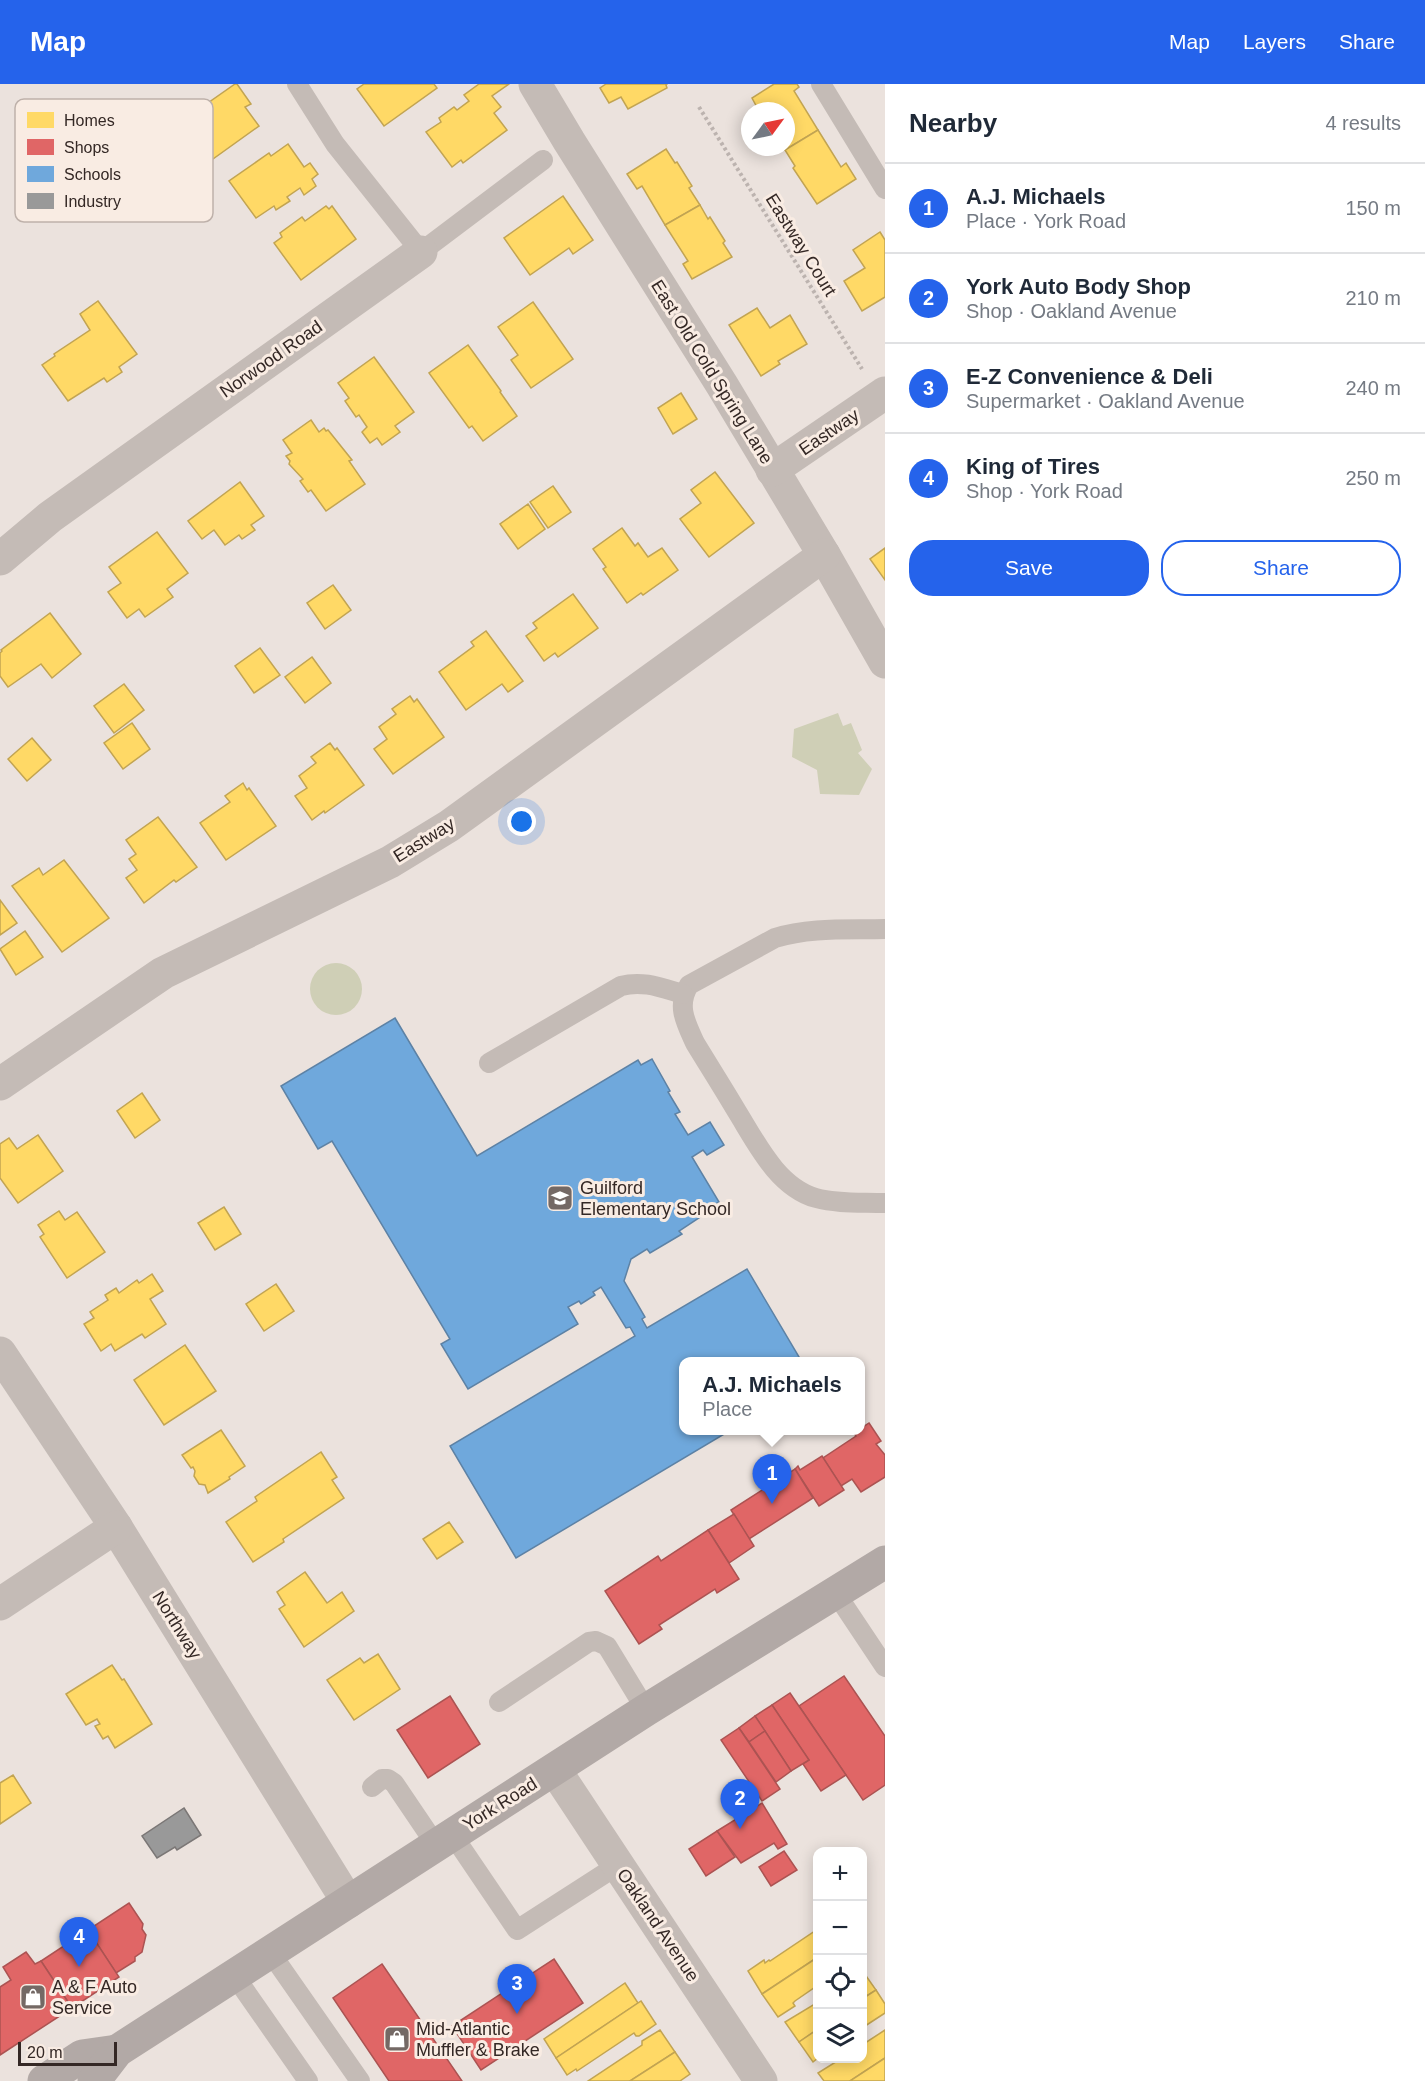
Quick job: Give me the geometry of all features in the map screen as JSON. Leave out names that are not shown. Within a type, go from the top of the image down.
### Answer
[{"type":"main road","name":"York Road","points":[[94,2081],[117,2051],[646,1710],[885,1562]]},
{"type":"main road","name":"York Road","points":[[44,2081],[82,2056],[117,2051]]},
{"type":"street","name":"East Old Cold Spring Lane","points":[[535,84],[824,555],[885,662]]},
{"type":"street","name":"Norwood Road","points":[[0,559],[50,517],[421,252]]},
{"type":"street","name":"Eastway","points":[[772,470],[882,395]]},
{"type":"street","name":"Eastway","points":[[0,1084],[163,973],[390,862],[449,826],[824,555]]},
{"type":"street","name":"Northway","points":[[0,1353],[116,1527],[348,1902]]},
{"type":"street","points":[[0,1604],[116,1527]]},
{"type":"street","name":"Oakland Avenue","points":[[555,1770],[761,2081]]},
{"type":"lane","points":[[297,84],[335,144],[421,252]]},
{"type":"lane","points":[[821,84],[885,189]]},
{"type":"lane","name":"Norwood Road","points":[[421,252],[543,160]]},
{"type":"lane","points":[[885,929],[812,931],[775,938],[689,985],[683,994],[682,1007],[686,1024],[695,1043],[763,1154],[779,1174],[794,1187],[814,1197],[840,1202],[885,1203]]},
{"type":"lane","points":[[489,1064],[621,986],[646,983],[683,994]]},
{"type":"lane","points":[[835,1592],[885,1667]]},
{"type":"lane","points":[[499,1702],[589,1642],[596,1641],[607,1646],[646,1710]]},
{"type":"lane","points":[[372,1787],[382,1779],[388,1779],[394,1784],[444,1840],[517,1930],[618,1865]]},
{"type":"lane","points":[[270,1952],[360,2081]]},
{"type":"lane","points":[[234,1975],[308,2081]]},
{"type":"path","name":"Eastway Court","points":[[699,107],[882,395]]},
{"type":"green space","points":[[838,713],[843,726],[851,723],[862,750],[858,753],[872,769],[859,795],[820,794],[817,770],[792,757],[794,729]]},
{"type":"green space","points":[[331,963],[341,963],[355,970],[362,989],[355,1008],[341,1015],[331,1015],[321,1011],[314,1004],[310,994],[310,984],[314,974],[321,967]]},
{"type":"building: Homes","points":[[237,84],[251,104],[245,107],[259,126],[213,159],[213,99]]},
{"type":"building: Homes","points":[[364,84],[434,84],[437,88],[384,126],[357,89]]},
{"type":"building: Homes","points":[[479,84],[509,84],[492,96],[501,107],[494,113],[507,130],[463,163],[461,160],[452,167],[426,132],[441,122],[439,118],[454,107],[457,110],[469,101],[464,95]]},
{"type":"building: Homes","points":[[606,84],[667,84],[667,88],[628,109],[621,97],[609,103],[600,88]]},
{"type":"building: Homes","points":[[774,84],[797,84],[799,87],[794,91],[818,130],[795,144],[795,102],[754,102],[752,98]]},
{"type":"building: Homes","points":[[818,130],[841,167],[846,163],[856,179],[817,204],[793,168],[795,166],[789,156],[795,156],[795,144]]},
{"type":"building: Homes","points":[[288,144],[304,167],[310,163],[318,174],[312,179],[316,186],[304,195],[300,188],[287,197],[290,201],[276,210],[274,206],[256,218],[229,181],[269,153],[271,156]]},
{"type":"building: Homes","points":[[666,149],[692,186],[689,188],[700,205],[665,225],[642,186],[637,189],[627,174]]},
{"type":"building: Homes","points":[[563,196],[593,240],[573,254],[569,248],[530,275],[504,238]]},
{"type":"building: Homes","points":[[700,205],[725,241],[723,243],[732,257],[692,279],[683,264],[688,261],[665,225]]},
{"type":"building: Homes","points":[[326,206],[329,209],[332,206],[356,239],[301,280],[274,243],[282,237],[280,233],[302,217],[305,221]]},
{"type":"building: Homes","points":[[880,232],[885,240],[885,297],[862,311],[844,281],[865,268],[853,250]]},
{"type":"building: Homes","points":[[98,301],[137,354],[119,367],[122,372],[107,382],[104,378],[68,401],[42,365],[55,356],[54,354],[90,330],[80,314]]},
{"type":"building: Homes","points":[[533,302],[573,359],[531,388],[511,360],[518,355],[498,327]]},
{"type":"building: Homes","points":[[757,308],[770,328],[790,315],[807,344],[778,361],[780,364],[761,376],[729,325]]},
{"type":"building: Homes","points":[[468,345],[517,416],[483,441],[472,426],[469,428],[429,373]]},
{"type":"building: Homes","points":[[374,357],[414,412],[395,426],[400,432],[382,445],[377,438],[370,443],[362,432],[367,427],[359,415],[356,417],[345,401],[349,398],[338,383]]},
{"type":"building: Homes","points":[[681,393],[697,419],[673,434],[658,408]]},
{"type":"building: Homes","points":[[311,420],[319,432],[324,428],[328,430],[352,460],[349,461],[365,484],[326,511],[311,490],[308,492],[300,481],[303,479],[289,464],[290,461],[286,456],[292,453],[283,440]]},
{"type":"building: Homes","points":[[715,472],[754,523],[709,557],[680,519],[701,503],[691,490]]},
{"type":"building: Homes","points":[[240,482],[264,516],[251,525],[255,530],[242,539],[239,535],[225,545],[214,530],[202,539],[188,521]]},
{"type":"building: Homes","points":[[553,486],[571,512],[548,528],[530,502]]},
{"type":"building: Homes","points":[[528,504],[545,529],[518,549],[500,524]]},
{"type":"building: Homes","points":[[622,528],[635,546],[638,543],[648,557],[662,548],[678,570],[643,595],[641,593],[627,603],[603,569],[606,567],[593,549]]},
{"type":"building: Homes","points":[[157,532],[188,573],[167,589],[173,597],[145,617],[139,609],[127,618],[108,592],[121,583],[109,567]]},
{"type":"building: Homes","points":[[885,548],[885,580],[870,559]]},
{"type":"building: Homes","points":[[333,585],[351,610],[325,629],[307,603]]},
{"type":"building: Homes","points":[[573,594],[598,628],[558,657],[555,653],[544,661],[526,636],[537,628],[533,623]]},
{"type":"building: Homes","points":[[50,613],[81,654],[52,678],[41,664],[8,687],[0,676],[1,650]]},
{"type":"building: Homes","points":[[486,631],[523,681],[508,692],[502,684],[466,710],[439,672],[474,646],[471,642]]},
{"type":"building: Homes","points":[[260,648],[280,675],[254,693],[235,666]]},
{"type":"building: Homes","points":[[312,657],[331,683],[305,703],[285,677]]},
{"type":"building: Homes","points":[[124,684],[144,710],[114,733],[94,706]]},
{"type":"building: Homes","points":[[410,696],[414,702],[417,699],[444,737],[393,774],[374,749],[387,739],[379,727],[396,714],[392,709]]},
{"type":"building: Homes","points":[[132,723],[150,749],[123,769],[104,743]]},
{"type":"building: Homes","points":[[32,738],[51,760],[27,781],[8,759]]},
{"type":"building: Homes","points":[[330,743],[335,750],[337,748],[364,785],[312,820],[295,796],[307,788],[299,776],[316,763],[311,757]]},
{"type":"building: Homes","points":[[243,783],[276,826],[226,860],[200,823],[230,802],[225,796]]},
{"type":"building: Homes","points":[[158,817],[197,867],[176,882],[174,880],[144,903],[126,878],[137,870],[129,859],[136,854],[126,840]]},
{"type":"building: Homes","points":[[64,860],[109,918],[62,952],[12,886],[39,868],[43,875]]},
{"type":"building: Homes","points":[[0,900],[17,923],[0,935]]},
{"type":"building: Homes","points":[[25,931],[43,957],[16,975],[0,949]]},
{"type":"building: Homes","points":[[142,1093],[160,1120],[135,1138],[117,1111]]},
{"type":"building: Homes","points":[[38,1135],[63,1171],[18,1203],[0,1178],[0,1144],[9,1138],[17,1149]]},
{"type":"building: Homes","points":[[224,1207],[241,1234],[215,1250],[198,1223]]},
{"type":"building: Homes","points":[[59,1211],[65,1220],[77,1212],[105,1252],[67,1278],[40,1237],[44,1234],[38,1225]]},
{"type":"building: Homes","points":[[152,1274],[163,1291],[150,1299],[166,1324],[145,1338],[142,1334],[115,1351],[111,1344],[101,1351],[84,1324],[94,1318],[90,1312],[108,1300],[105,1295],[116,1288],[119,1293],[137,1280],[139,1283]]},
{"type":"building: Homes","points":[[276,1284],[294,1311],[264,1331],[246,1304]]},
{"type":"building: Homes","points":[[185,1345],[216,1391],[164,1425],[134,1380]]},
{"type":"building: Homes","points":[[221,1430],[245,1466],[208,1493],[205,1485],[199,1484],[194,1476],[193,1467],[191,1468],[182,1455]]},
{"type":"building: Homes","points":[[321,1452],[337,1477],[332,1480],[344,1498],[253,1562],[226,1522],[257,1501],[255,1497]]},
{"type":"building: Homes","points":[[449,1522],[463,1542],[437,1559],[423,1539]]},
{"type":"building: Homes","points":[[305,1572],[327,1603],[342,1592],[354,1611],[304,1647],[279,1609],[285,1605],[277,1592]]},
{"type":"building: Homes","points":[[378,1654],[400,1689],[354,1720],[327,1680],[360,1658],[364,1663]]},
{"type":"building: Homes","points":[[112,1665],[122,1680],[124,1679],[152,1724],[115,1748],[108,1736],[103,1739],[95,1726],[100,1724],[97,1719],[86,1725],[66,1694]]},
{"type":"building: Homes","points":[[13,1775],[31,1803],[0,1824],[0,1783]]},
{"type":"building: Homes","points":[[813,1932],[813,1960],[762,1994],[748,1971],[764,1960],[765,1963]]},
{"type":"building: Homes","points":[[813,1960],[813,1988],[795,2001],[793,2003],[795,2006],[778,2017],[762,1994]]},
{"type":"building: Homes","points":[[867,1977],[876,1990],[867,1996]]},
{"type":"building: Homes","points":[[625,1983],[638,2003],[556,2058],[544,2039]]},
{"type":"building: Homes","points":[[876,1990],[885,2004],[885,2013],[867,2025],[867,2009],[867,1996]]},
{"type":"building: Homes","points":[[641,2001],[656,2024],[639,2036],[634,2033],[577,2071],[576,2069],[567,2075],[556,2058]]},
{"type":"building: Homes","points":[[813,2005],[813,2032],[799,2042],[785,2022]]},
{"type":"building: Homes","points":[[660,2030],[675,2052],[630,2081],[588,2081],[642,2045],[642,2041]]},
{"type":"building: Homes","points":[[885,2030],[885,2058],[850,2081],[824,2081],[818,2073],[834,2063],[867,2063],[867,2042]]},
{"type":"building: Homes","points":[[813,2032],[813,2062],[799,2042]]},
{"type":"building: Homes","points":[[675,2052],[690,2074],[680,2081],[630,2081]]},
{"type":"building: Homes","points":[[885,2058],[885,2081],[850,2081]]},
{"type":"building: Shops","points":[[869,1423],[881,1441],[876,1444],[885,1455],[885,1477],[861,1492],[852,1479],[841,1486],[823,1458],[855,1435],[865,1435],[865,1426]]},
{"type":"building: Shops","points":[[822,1456],[844,1490],[819,1506],[795,1469],[798,1466],[800,1470]]},
{"type":"building: Shops","points":[[795,1469],[813,1498],[749,1539],[731,1510]]},
{"type":"building: Shops","points":[[734,1514],[754,1546],[729,1563],[708,1530]]},
{"type":"building: Shops","points":[[708,1530],[739,1579],[717,1593],[715,1589],[659,1625],[662,1629],[639,1644],[605,1591],[658,1556],[661,1561]]},
{"type":"building: Shops","points":[[844,1676],[885,1736],[885,1785],[863,1800],[799,1706]]},
{"type":"building: Shops","points":[[790,1693],[846,1775],[821,1791],[803,1764],[809,1760],[772,1705]]},
{"type":"building: Shops","points":[[450,1696],[480,1744],[428,1778],[397,1730]]},
{"type":"building: Shops","points":[[772,1705],[809,1760],[791,1771],[755,1716]]},
{"type":"building: Shops","points":[[755,1716],[765,1731],[749,1742],[739,1728]]},
{"type":"building: Shops","points":[[739,1728],[780,1789],[762,1801],[721,1740]]},
{"type":"building: Shops","points":[[765,1731],[791,1771],[776,1782],[749,1742]]},
{"type":"building: Shops","points":[[762,1803],[787,1844],[778,1849],[774,1843],[741,1863],[717,1831]]},
{"type":"building: Shops","points":[[717,1831],[735,1857],[706,1876],[689,1849]]},
{"type":"building: Shops","points":[[784,1851],[797,1870],[771,1886],[759,1867]]},
{"type":"building: Shops","points":[[129,1903],[143,1924],[142,1929],[146,1935],[142,1952],[135,1957],[135,1961],[116,1973],[88,1930]]},
{"type":"building: Shops","points":[[88,1930],[119,1977],[72,2008],[41,1961]]},
{"type":"building: Shops","name":"A & F Auto Service","points":[[26,1952],[35,1964],[41,1961],[72,2008],[0,2055],[0,1987],[11,1980],[3,1967]]},
{"type":"building: Shops","points":[[554,1959],[583,2003],[481,2070],[452,2026]]},
{"type":"building: Shops","name":"Mid-Atlantic Muffler & Brake","points":[[382,1964],[462,2081],[389,2081],[333,1998]]},
{"type":"building: Schools","points":[[395,1018],[477,1156],[638,1060],[641,1065],[652,1059],[680,1112],[675,1114],[688,1135],[710,1122],[724,1145],[707,1155],[703,1150],[692,1157],[719,1202],[679,1231],[682,1234],[650,1253],[647,1249],[631,1259],[624,1281],[645,1317],[642,1319],[647,1328],[747,1269],[799,1357],[679,1357],[679,1435],[723,1435],[516,1558],[450,1446],[635,1336],[630,1327],[626,1328],[601,1287],[593,1292],[595,1295],[581,1304],[579,1301],[568,1307],[578,1324],[468,1389],[441,1344],[450,1339],[332,1141],[318,1149],[281,1086]]},
{"type":"building: Industry","points":[[184,1808],[201,1835],[177,1850],[175,1847],[157,1858],[142,1836]]},
{"type":"place","name":"Guilford Elementary School","points":[[560,1198]]},
{"type":"place","name":"A.J. Michaels","points":[[772,1504]]},
{"type":"place","name":"York Auto Body Shop","points":[[740,1829]]},
{"type":"place","name":"King of Tires","points":[[79,1967]]},
{"type":"place","name":"A & F Auto Service","points":[[33,1997]]},
{"type":"place","name":"E-Z Convenience & Deli","points":[[517,2014]]},
{"type":"place","name":"Mid-Atlantic Muffler & Brake","points":[[397,2039]]}]
